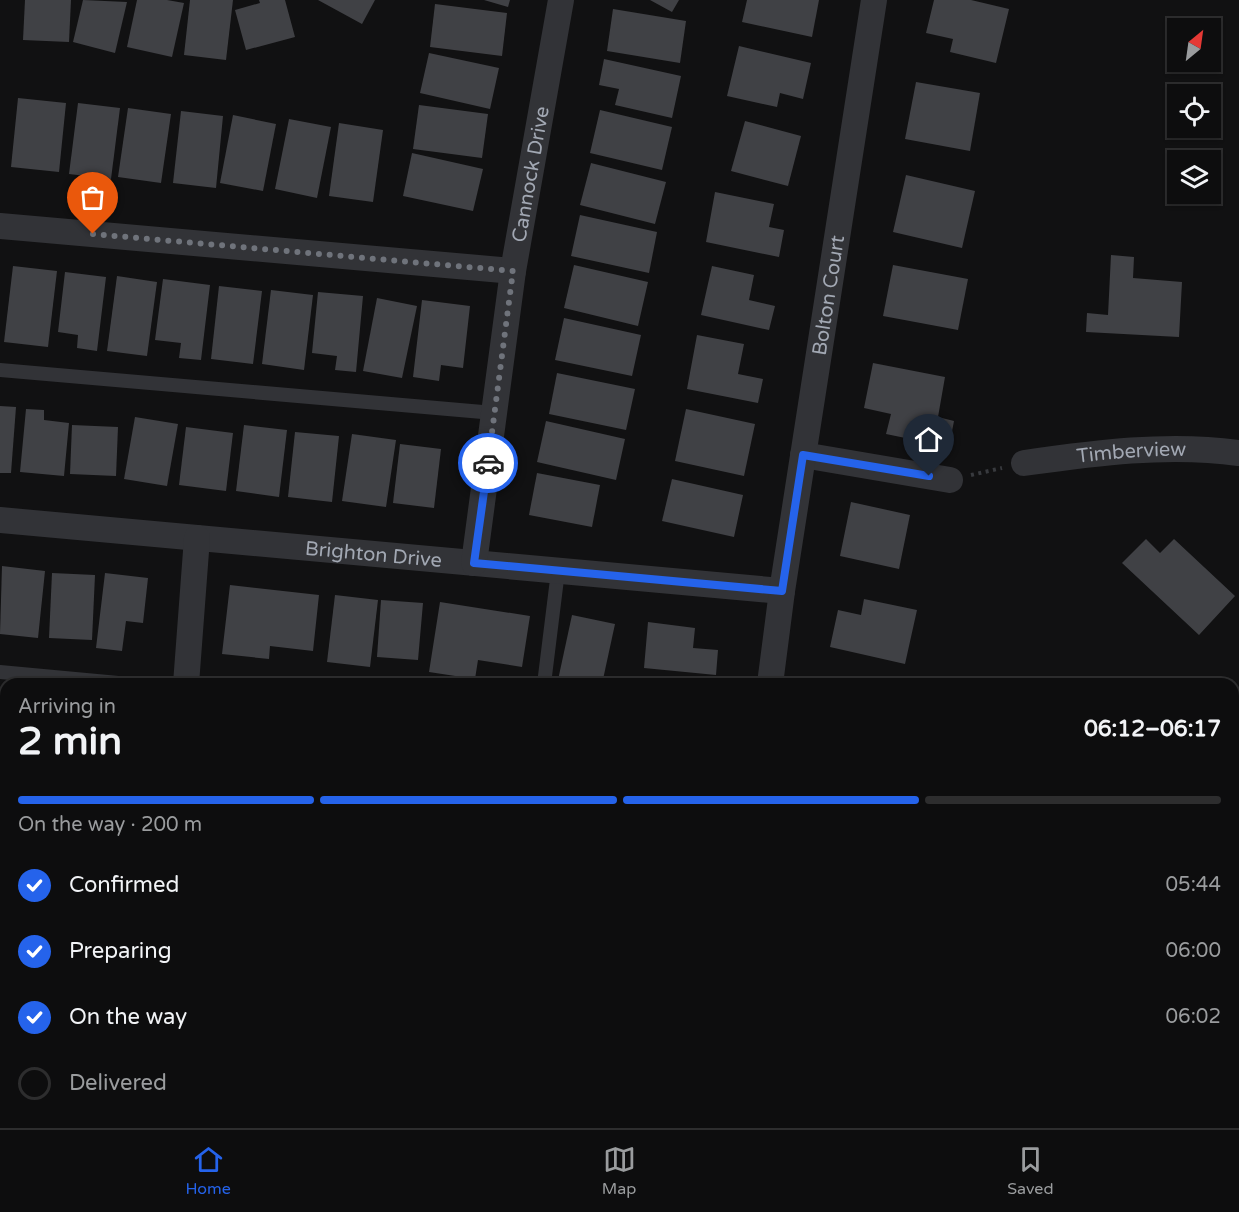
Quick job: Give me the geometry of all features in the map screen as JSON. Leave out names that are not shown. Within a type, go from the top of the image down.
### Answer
[{"type":"street","name":"Cannock Drive","points":[[474,563],[513,271],[561,0]]},
{"type":"street","name":"Bolton Court","points":[[771,678],[782,591],[874,0]]},
{"type":"street","points":[[0,226],[513,271]]},
{"type":"street","name":"Timberview","points":[[1024,463],[1134,450],[1190,448],[1239,453]]},
{"type":"street","points":[[803,455],[950,480]]},
{"type":"street","name":"Brighton Drive","points":[[0,520],[782,591]]},
{"type":"street","points":[[186,678],[197,538]]},
{"type":"lane","points":[[0,370],[494,413]]},
{"type":"lane","points":[[545,678],[558,571]]},
{"type":"lane","points":[[0,672],[64,678]]},
{"type":"path","points":[[950,480],[1024,463]]},
{"type":"building","points":[[25,0],[71,0],[69,42],[23,40]]},
{"type":"building","points":[[83,0],[127,2],[115,53],[73,42]]},
{"type":"building","points":[[137,0],[167,0],[184,3],[172,57],[127,47]]},
{"type":"building","points":[[190,0],[233,0],[226,60],[184,55]]},
{"type":"building","points":[[259,0],[285,0],[295,37],[246,50],[235,10],[260,3]]},
{"type":"building","points":[[318,0],[375,0],[362,24]]},
{"type":"building","points":[[484,0],[510,0],[508,7]]},
{"type":"building","points":[[650,0],[679,0],[672,12]]},
{"type":"building","points":[[747,0],[819,0],[812,37],[742,22]]},
{"type":"building","points":[[934,0],[971,0],[1009,9],[996,63],[950,52],[953,39],[926,33]]},
{"type":"building","points":[[435,4],[507,13],[502,56],[430,47]]},
{"type":"building","points":[[613,9],[686,21],[680,63],[607,51]]},
{"type":"building","points":[[739,46],[811,63],[803,99],[780,93],[777,107],[727,96]]},
{"type":"building","points":[[429,53],[499,68],[490,109],[420,93]]},
{"type":"building","points":[[604,59],[681,76],[672,118],[615,105],[619,89],[599,85]]},
{"type":"building","points":[[916,82],[980,93],[970,151],[905,139]]},
{"type":"building","points":[[18,98],[66,103],[59,172],[11,167]]},
{"type":"building","points":[[78,103],[120,108],[111,179],[69,174]]},
{"type":"building","points":[[419,105],[488,114],[482,158],[413,149]]},
{"type":"building","points":[[128,108],[171,114],[161,183],[118,177]]},
{"type":"building","points":[[600,110],[672,127],[662,170],[590,153]]},
{"type":"building","points":[[181,111],[223,116],[216,188],[173,183]]},
{"type":"building","points":[[233,115],[276,124],[263,191],[220,183]]},
{"type":"building","points":[[289,119],[331,127],[317,198],[275,189]]},
{"type":"building","points":[[745,121],[801,136],[788,186],[731,171]]},
{"type":"building","points":[[339,123],[383,130],[373,202],[329,196]]},
{"type":"building","points":[[412,153],[483,169],[473,211],[403,196]]},
{"type":"building","points":[[591,163],[666,182],[655,224],[580,205]]},
{"type":"building","points":[[906,175],[975,191],[962,248],[893,232]]},
{"type":"building","points":[[715,192],[774,204],[769,227],[784,230],[779,257],[706,242]]},
{"type":"building","points":[[580,215],[657,232],[649,273],[571,256]]},
{"type":"building","points":[[1111,255],[1134,257],[1133,278],[1182,282],[1179,337],[1086,332],[1087,313],[1108,315]]},
{"type":"building","points":[[574,265],[648,282],[638,326],[564,308]]},
{"type":"building","points":[[893,265],[968,279],[958,330],[883,316]]},
{"type":"building","points":[[13,266],[57,271],[48,347],[4,342]]},
{"type":"building","points":[[712,266],[754,275],[749,300],[775,306],[769,330],[701,315]]},
{"type":"building","points":[[65,272],[106,277],[97,351],[77,348],[78,335],[58,332]]},
{"type":"building","points":[[117,276],[157,282],[147,356],[107,351]]},
{"type":"building","points":[[163,279],[210,285],[201,360],[179,358],[181,343],[155,340]]},
{"type":"building","points":[[219,286],[262,291],[253,364],[211,359]]},
{"type":"building","points":[[271,290],[313,295],[304,370],[262,364]]},
{"type":"building","points":[[318,292],[363,296],[356,372],[335,370],[337,356],[312,353]]},
{"type":"building","points":[[377,298],[417,306],[402,378],[363,371]]},
{"type":"building","points":[[422,300],[470,306],[463,368],[441,365],[439,381],[413,377]]},
{"type":"building","points":[[564,318],[641,335],[632,376],[555,360]]},
{"type":"building","points":[[697,335],[744,344],[738,374],[763,379],[758,403],[687,389]]},
{"type":"building","points":[[873,363],[945,377],[938,417],[954,421],[949,447],[886,434],[891,414],[864,408]]},
{"type":"building","points":[[557,373],[635,389],[626,430],[549,414]]},
{"type":"building","points":[[0,406],[16,407],[11,473],[0,473]]},
{"type":"building","points":[[26,409],[44,410],[44,420],[69,423],[64,476],[20,472]]},
{"type":"building","points":[[686,409],[755,424],[744,476],[675,461]]},
{"type":"building","points":[[135,417],[178,424],[167,486],[124,479]]},
{"type":"building","points":[[546,421],[625,439],[616,480],[537,462]]},
{"type":"building","points":[[72,425],[118,427],[116,476],[70,474]]},
{"type":"building","points":[[244,425],[287,430],[279,497],[236,491]]},
{"type":"building","points":[[186,427],[233,433],[226,491],[179,485]]},
{"type":"building","points":[[295,432],[339,436],[332,502],[288,497]]},
{"type":"building","points":[[352,434],[396,440],[386,507],[342,501]]},
{"type":"building","points":[[400,444],[441,449],[434,508],[393,503]]},
{"type":"building","points":[[537,473],[600,485],[592,527],[529,515]]},
{"type":"building","points":[[672,479],[743,495],[734,537],[662,521]]},
{"type":"building","points":[[851,502],[910,515],[899,569],[840,556]]},
{"type":"building","points":[[1146,539],[1160,553],[1174,539],[1235,596],[1199,635],[1122,563]]},
{"type":"building","points":[[2,566],[45,571],[38,638],[0,634]]},
{"type":"building","points":[[52,573],[95,575],[92,640],[49,638]]},
{"type":"building","points":[[105,573],[148,578],[143,623],[126,621],[122,651],[96,648]]},
{"type":"building","points":[[230,585],[319,595],[313,651],[270,646],[269,659],[222,654]]},
{"type":"building","points":[[335,595],[378,600],[370,667],[327,662]]},
{"type":"building","points":[[864,599],[917,610],[905,664],[830,647],[838,610],[861,615]]},
{"type":"building","points":[[381,600],[423,603],[418,660],[377,657]]},
{"type":"building","points":[[440,602],[530,616],[522,667],[478,660],[475,678],[429,672]]},
{"type":"building","points":[[572,615],[615,624],[603,678],[558,678]]},
{"type":"building","points":[[648,622],[695,628],[693,648],[718,650],[716,675],[644,668]]},
{"type":"way so far","points":[[93,234],[513,271],[488,463]]},
{"type":"route","points":[[488,463],[474,563],[782,591],[803,455],[929,476]]}]
